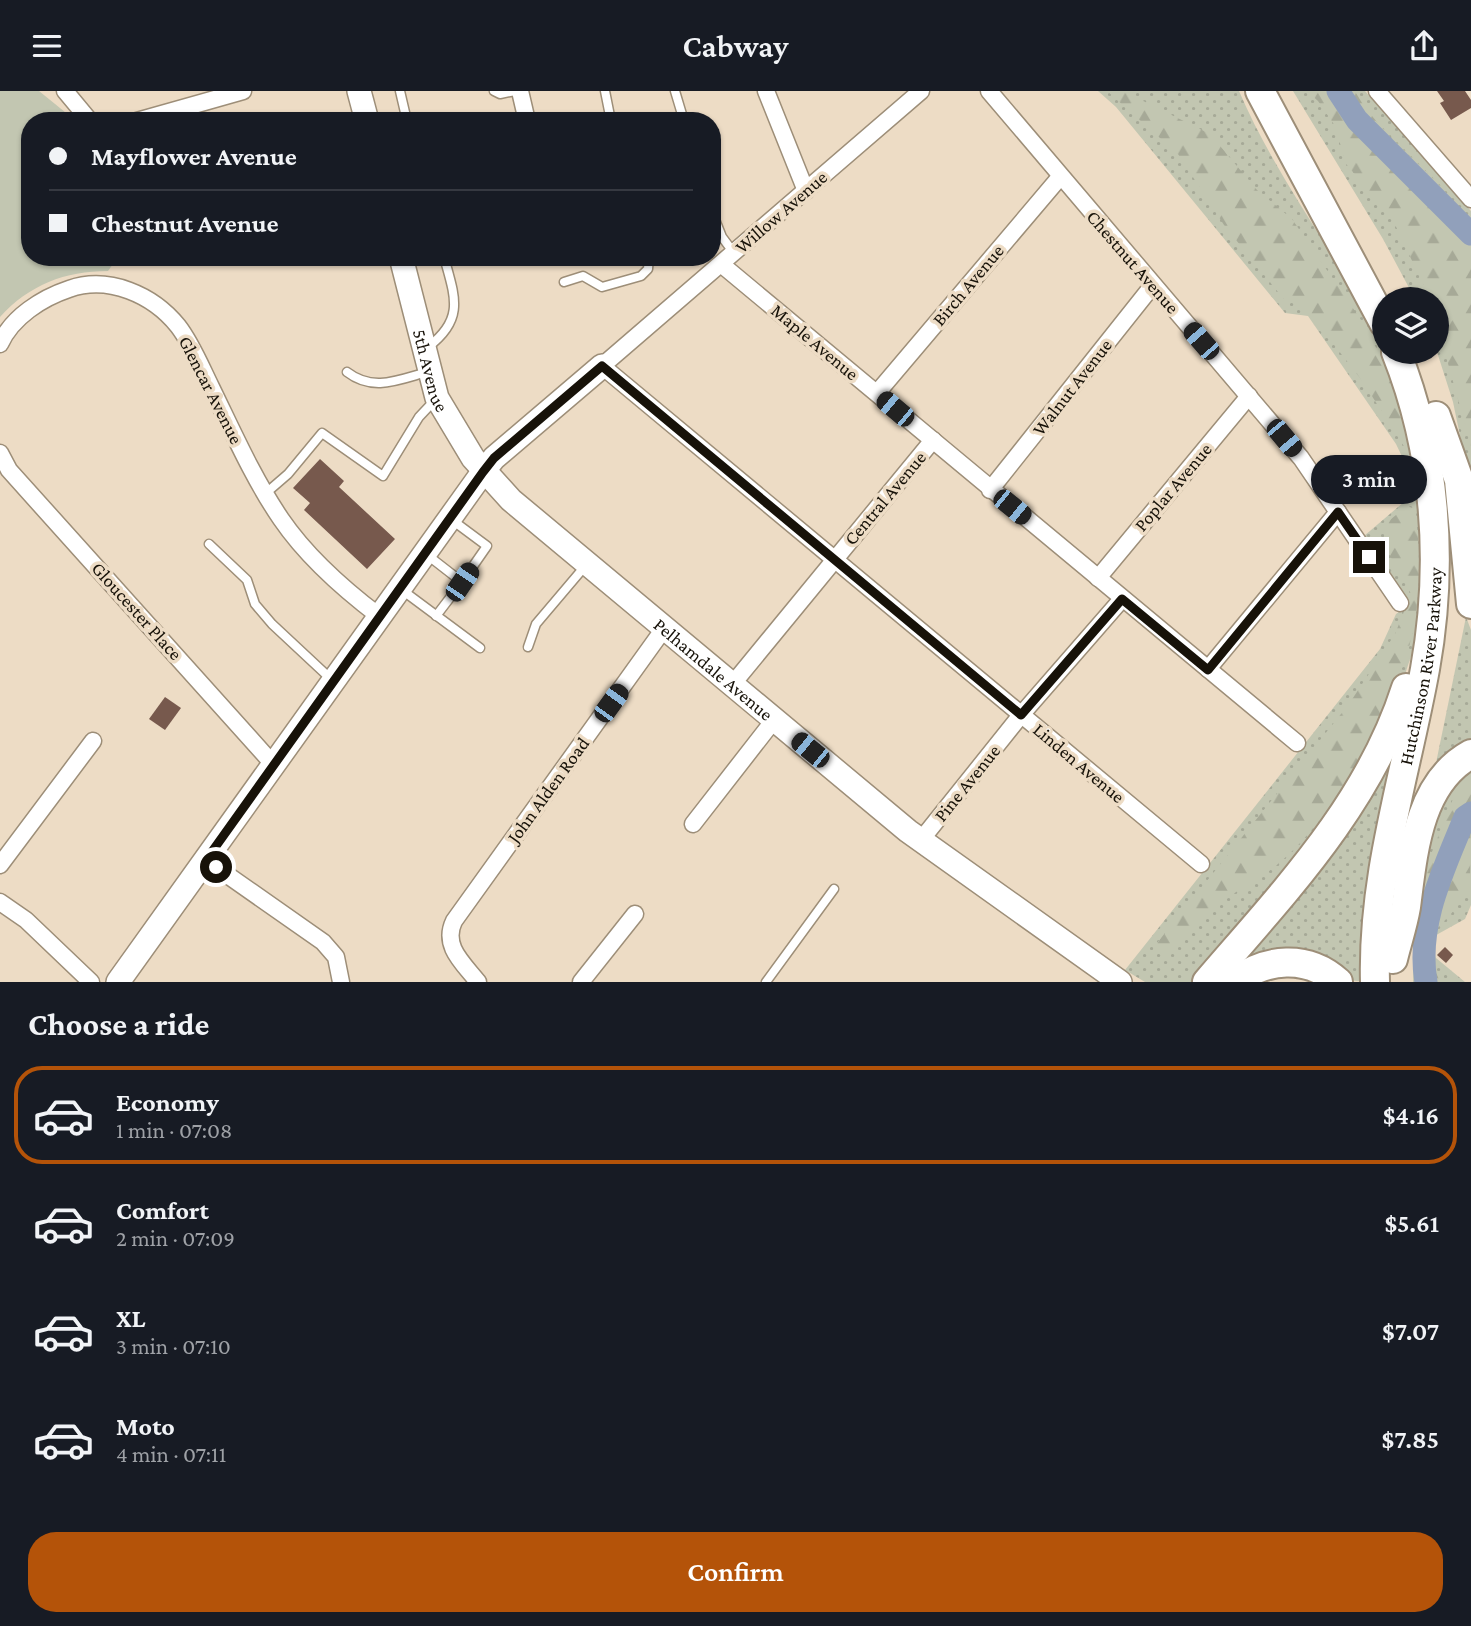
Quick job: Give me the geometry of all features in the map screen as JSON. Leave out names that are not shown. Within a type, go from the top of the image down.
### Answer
[{"type":"highway","points":[[1259,91],[1372,301]]},
{"type":"highway","points":[[1279,91],[1387,287]]},
{"type":"highway","name":"Hutchinson River Parkway","points":[[1375,982],[1379,885],[1425,670],[1435,577],[1428,471],[1416,412],[1400,364]]},
{"type":"highway","name":"Hutchinson River Parkway","points":[[1393,971],[1400,869],[1438,697],[1451,605],[1451,511],[1436,416],[1420,364]]},
{"type":"highway","points":[[1436,416],[1459,480],[1471,604]]},
{"type":"highway","points":[[1207,982],[1327,838],[1368,778],[1401,704],[1435,577]]},
{"type":"highway","points":[[1393,971],[1416,843],[1427,808],[1444,776],[1471,754]]},
{"type":"highway","points":[[1244,978],[1274,963],[1294,962],[1314,967],[1338,982]]},
{"type":"street","points":[[65,91],[83,112]]},
{"type":"street","points":[[161,112],[205,96],[243,91]]},
{"type":"street","points":[[359,91],[365,112]]},
{"type":"street","points":[[517,91],[524,112]]},
{"type":"street","points":[[766,91],[806,191]]},
{"type":"street","name":"Willow Avenue","points":[[721,264],[921,91]]},
{"type":"street","name":"Chestnut Avenue","points":[[989,91],[1301,458],[1400,603]]},
{"type":"street","points":[[1377,91],[1471,199]]},
{"type":"street","name":"Birch Avenue","points":[[877,393],[1060,177]]},
{"type":"street","name":"Maple Avenue","points":[[721,264],[1297,743]]},
{"type":"street","name":"5th Avenue","points":[[403,266],[437,398],[483,472]]},
{"type":"street","name":"Willow Avenue","points":[[118,982],[332,680],[494,458],[719,266]]},
{"type":"street","name":"Walnut Avenue","points":[[990,490],[1153,285]]},
{"type":"street","name":"Glencar Avenue","points":[[0,344],[18,320],[35,306],[74,287],[117,287],[144,297],[178,327],[265,493],[301,545],[329,575],[379,616]]},
{"type":"street","name":"Linden Avenue","points":[[602,366],[1201,864]]},
{"type":"street","name":"Poplar Avenue","points":[[1098,578],[1249,396]]},
{"type":"street","name":"Central Avenue","points":[[731,686],[933,440]]},
{"type":"street","name":"Gloucester Place","points":[[1,456],[9,470],[273,764]]},
{"type":"street","name":"Pelhamdale Avenue","points":[[483,472],[510,500],[586,565],[920,841],[1095,976],[1120,982]]},
{"type":"street","points":[[1208,670],[1338,512]]},
{"type":"street","name":"Pine Avenue","points":[[920,841],[1021,715],[1122,599]]},
{"type":"street","name":"John Alden Road","points":[[478,982],[456,955],[449,931],[454,921],[663,630]]},
{"type":"street","points":[[693,824],[774,720]]},
{"type":"street","points":[[0,866],[93,741]]},
{"type":"street","points":[[206,860],[323,942],[336,957],[341,982]]},
{"type":"street","points":[[0,902],[52,943],[91,982]]},
{"type":"street","points":[[580,982],[635,914]]},
{"type":"lane","points":[[400,91],[406,112]]},
{"type":"lane","points":[[494,91],[500,94],[517,91]]},
{"type":"lane","points":[[605,91],[609,112]]},
{"type":"lane","points":[[675,91],[681,112]]},
{"type":"lane","points":[[721,234],[734,253]]},
{"type":"lane","points":[[347,372],[366,383],[380,384],[426,361],[448,329],[456,306],[446,266]]},
{"type":"lane","points":[[564,282],[583,277],[602,287],[641,275],[648,266]]},
{"type":"lane","points":[[265,493],[288,474],[322,433],[383,476],[419,417],[437,398]]},
{"type":"lane","points":[[436,616],[487,546],[450,519]]},
{"type":"lane","points":[[209,544],[247,580],[255,604],[272,624],[332,680]]},
{"type":"lane","points":[[424,553],[462,582]]},
{"type":"lane","points":[[528,647],[536,624],[586,565]]},
{"type":"lane","points":[[399,588],[480,648]]},
{"type":"lane","points":[[766,982],[834,889]]},
{"type":"green space","points":[[0,91],[39,91],[65,112],[21,112],[21,266],[112,266],[108,271],[77,274],[49,282],[23,296],[0,317]]},
{"type":"green space","points":[[1098,91],[1239,91],[1271,156],[1372,322],[1372,364],[1392,364],[1425,508],[1422,600],[1411,656],[1397,699],[1366,769],[1192,982],[1145,982],[1125,970],[1380,649],[1396,614],[1406,607],[1408,601],[1364,536],[1418,490],[1396,444],[1308,316],[1285,313],[1116,107]]},
{"type":"green space","points":[[1107,91],[1123,91],[1210,134],[1257,190],[1292,219],[1372,340],[1372,364],[1384,364],[1395,390],[1412,459],[1363,382],[1301,302],[1286,302],[1224,225],[1178,154]]},
{"type":"green space","points":[[1293,91],[1365,91],[1471,211],[1471,521],[1467,469],[1453,402],[1441,364],[1449,364],[1449,287],[1409,287],[1383,239]]},
{"type":"green space","points":[[1307,91],[1355,91],[1381,127],[1445,192],[1471,228],[1471,446],[1448,364],[1449,287],[1424,287],[1391,216],[1346,164],[1335,126],[1318,101]]},
{"type":"green space","points":[[1407,506],[1415,509],[1418,543],[1418,596],[1413,631],[1400,674],[1374,734],[1339,793],[1299,844],[1272,869],[1221,903],[1171,951],[1159,954],[1153,948],[1349,704],[1395,634],[1411,594],[1384,545],[1385,524]]},
{"type":"green space","points":[[1466,617],[1471,630],[1471,749],[1443,768],[1436,763]]},
{"type":"green space","points":[[1387,760],[1395,762],[1365,982],[1234,965]]},
{"type":"green space","points":[[1471,766],[1471,905],[1465,919],[1429,939],[1436,958],[1465,982],[1413,982],[1414,901],[1421,861],[1448,788]]},
{"type":"green space","points":[[1471,782],[1470,885],[1451,914],[1424,942],[1440,982],[1421,982],[1416,930],[1430,857],[1456,791]]},
{"type":"building","points":[[1437,91],[1465,91],[1471,100],[1471,108],[1451,120],[1440,103],[1444,101]]},
{"type":"building","points":[[320,459],[344,481],[339,487],[395,539],[367,569],[304,510],[310,503],[293,488]]},
{"type":"building","points":[[165,697],[181,708],[165,730],[149,719]]},
{"type":"building","points":[[1445,947],[1453,955],[1446,963],[1437,955]]},
{"type":"waterway","points":[[1338,91],[1357,120],[1471,234]]},
{"type":"waterway","points":[[1426,982],[1424,960],[1428,918],[1465,817],[1471,813]]},
{"type":"route","points":[[216,867],[206,860],[483,472],[494,458],[602,366],[1021,715],[1122,599],[1208,670],[1338,512],[1369,557]]}]
